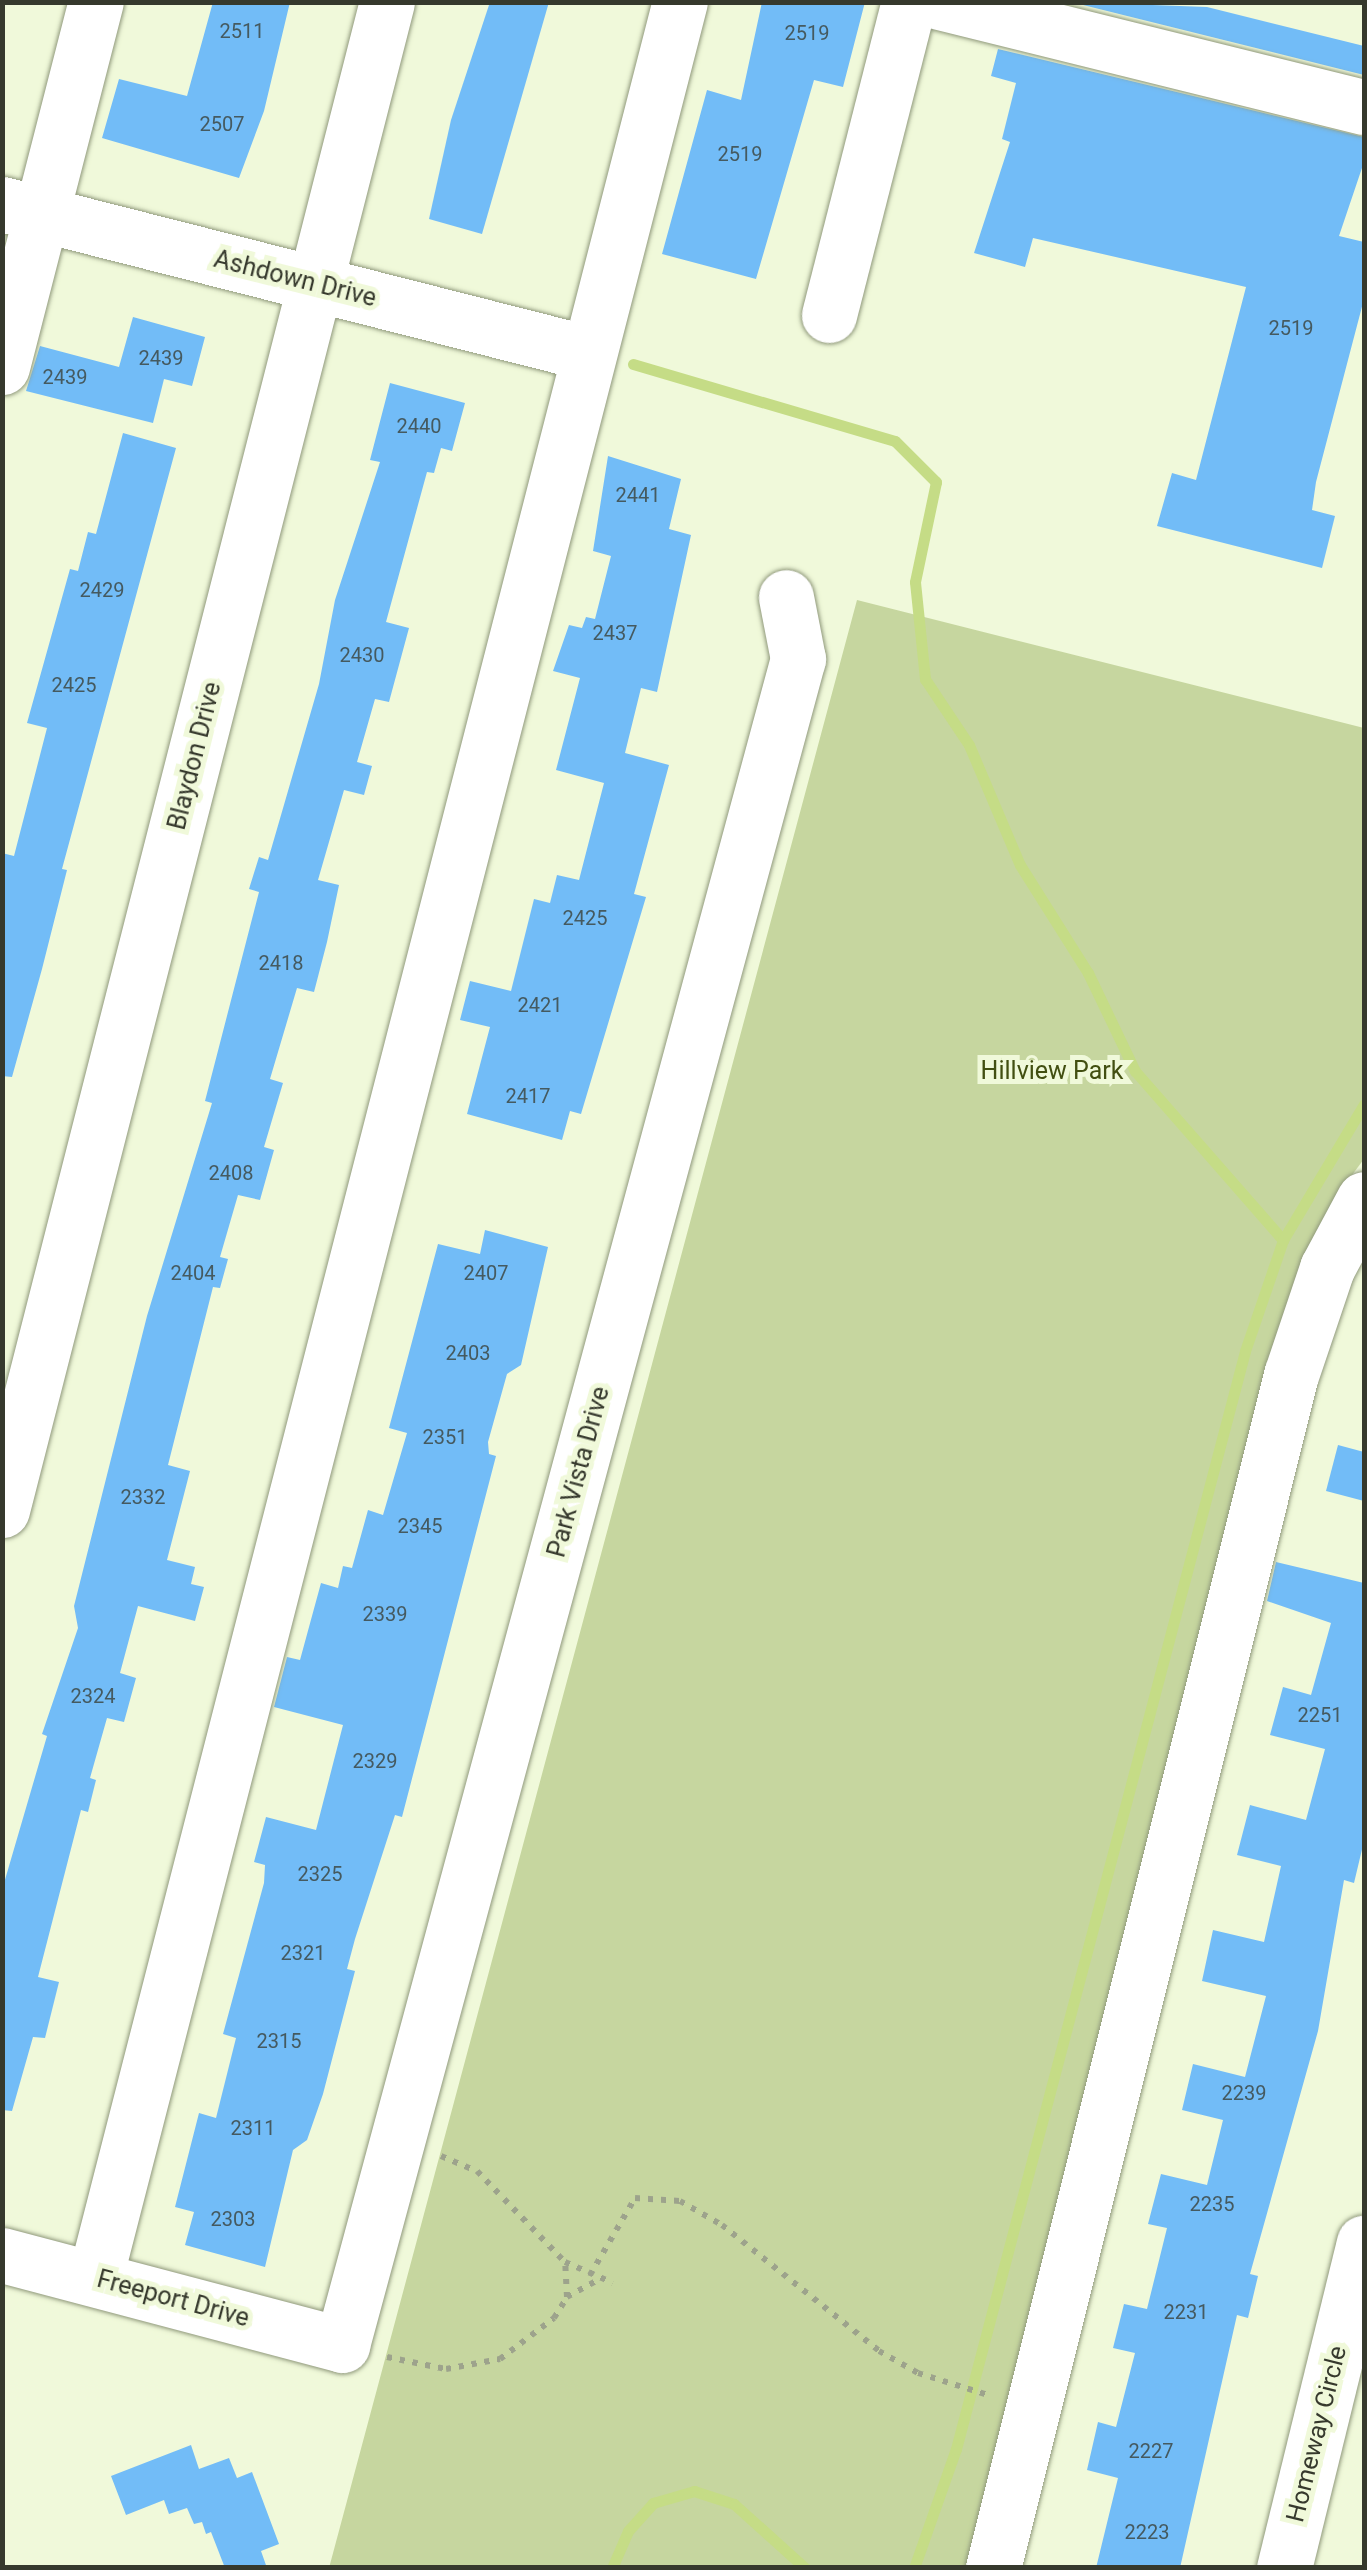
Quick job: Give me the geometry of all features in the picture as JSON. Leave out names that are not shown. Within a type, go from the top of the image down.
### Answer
[{"type":"street","points":[[2,366],[22,209],[96,2]]},
{"type":"street","name":"Blaydon Drive","points":[[2,1510],[387,2]]},
{"type":"street","points":[[96,2278],[680,2]]},
{"type":"street","points":[[829,315],[909,2]]},
{"type":"street","points":[[939,2],[1364,107]]},
{"type":"street","name":"Ashdown Drive","points":[[22,209],[588,353]]},
{"type":"street","name":"Park Vista Drive","points":[[342,2345],[798,659],[786,597]]},
{"type":"street","points":[[994,2568],[1291,1375],[1327,1268],[1364,1199]]},
{"type":"street","name":"Homeway Circle","points":[[1284,2568],[1364,2243]]},
{"type":"street","name":"Freeport Drive","points":[[2,2255],[342,2345]]},
{"type":"path","points":[[398,2142],[478,2172],[566,2262],[613,2283]]},
{"type":"path","points":[[590,2274],[636,2198],[680,2201],[722,2224],[812,2302],[918,2373],[988,2396]]},
{"type":"path","points":[[566,2262],[568,2297]]},
{"type":"path","points":[[410,2364],[446,2369],[500,2359],[538,2335],[568,2297],[600,2280]]},
{"type":"green space","name":"Hillview Park","points":[[857,600],[1364,728],[1364,1159],[1337,1195],[971,2567],[329,2568]]},
{"type":"building","points":[[213,2],[290,2],[264,111],[239,178],[102,138],[119,79],[187,96]]},
{"type":"building","points":[[490,2],[549,2],[482,234],[429,219],[451,120]]},
{"type":"building","points":[[762,2],[865,2],[843,87],[814,80],[756,279],[662,254],[707,90],[741,100]]},
{"type":"building","points":[[1071,2],[1207,7],[1364,46],[1364,75]]},
{"type":"building","points":[[998,49],[1364,137],[1364,162],[1339,236],[1364,242],[1364,299],[1316,482],[1312,510],[1335,516],[1322,568],[1157,526],[1172,473],[1196,480],[1246,287],[1033,238],[1025,267],[974,253],[1010,142],[1002,139],[1016,83],[991,76]]},
{"type":"building","points":[[133,317],[205,337],[192,386],[164,379],[153,423],[26,391],[40,346],[119,367]]},
{"type":"building","points":[[390,383],[465,403],[452,451],[441,448],[434,473],[427,472],[386,622],[409,628],[389,702],[375,699],[357,762],[372,766],[364,795],[344,790],[318,880],[339,885],[314,992],[297,988],[270,1079],[283,1083],[264,1147],[274,1150],[260,1200],[238,1195],[220,1257],[228,1259],[220,1288],[213,1287],[168,1465],[190,1471],[167,1560],[195,1567],[191,1584],[204,1587],[195,1621],[138,1606],[120,1673],[136,1678],[124,1722],[107,1718],[90,1778],[96,1780],[88,1812],[81,1810],[38,1977],[59,1982],[45,2038],[33,2037],[12,2111],[2,2110],[2,1890],[47,1736],[42,1734],[78,1628],[74,1606],[147,1316],[212,1103],[205,1101],[259,892],[249,889],[259,857],[268,860],[319,684],[335,600],[380,462],[370,460]]},
{"type":"building","points":[[123,433],[176,448],[62,869],[67,870],[42,969],[12,1077],[2,1076],[2,853],[14,856],[47,728],[27,723],[70,569],[78,571],[88,532],[96,534]]},
{"type":"building","points":[[608,456],[681,479],[669,529],[691,535],[657,692],[641,688],[625,753],[669,765],[634,894],[646,897],[581,1114],[570,1111],[562,1140],[467,1114],[490,1027],[460,1020],[470,981],[511,991],[534,899],[550,903],[557,875],[579,880],[604,783],[556,770],[580,678],[553,671],[569,625],[582,628],[586,617],[595,619],[611,556],[593,551]]},
{"type":"building","points":[[485,1230],[548,1247],[521,1365],[507,1374],[488,1442],[489,1454],[496,1456],[402,1817],[395,1815],[355,1939],[347,1969],[355,1971],[323,2094],[307,2140],[293,2150],[265,2267],[185,2245],[194,2212],[175,2207],[199,2113],[216,2118],[236,2038],[223,2034],[264,1883],[265,1865],[254,1862],[266,1817],[316,1830],[343,1725],[274,1707],[287,1657],[300,1660],[321,1583],[338,1588],[343,1566],[352,1568],[368,1510],[383,1515],[407,1433],[389,1428],[438,1244],[480,1254]]},
{"type":"building","points":[[1338,1445],[1364,1452],[1364,1501],[1326,1491]]},
{"type":"building","points":[[1276,1562],[1364,1583],[1364,1841],[1354,1883],[1344,1880],[1318,2031],[1250,2274],[1258,2276],[1248,2318],[1237,2315],[1180,2568],[1096,2568],[1118,2478],[1087,2470],[1098,2422],[1116,2427],[1135,2353],[1113,2348],[1124,2304],[1147,2309],[1167,2228],[1148,2224],[1161,2174],[1207,2185],[1223,2120],[1182,2110],[1193,2064],[1245,2077],[1266,1996],[1202,1981],[1213,1930],[1264,1942],[1281,1866],[1237,1855],[1250,1805],[1306,1820],[1325,1749],[1270,1735],[1283,1687],[1311,1695],[1331,1623],[1267,1601]]},
{"type":"building","points":[[191,2445],[199,2469],[229,2458],[237,2478],[252,2472],[279,2544],[261,2551],[267,2568],[225,2568],[211,2532],[206,2534],[202,2522],[194,2524],[187,2508],[169,2514],[164,2500],[126,2515],[111,2476]]},
{"type":"waterway","points":[[633,364],[895,441],[936,482],[915,582],[925,679],[969,745],[1020,865],[1088,973],[1135,1071],[1283,1240]]},
{"type":"waterway","points":[[914,2568],[956,2449],[1245,1351],[1283,1240],[1364,1104]]},
{"type":"waterway","points":[[612,2568],[628,2531],[653,2503],[694,2491],[734,2504],[805,2568]]}]
